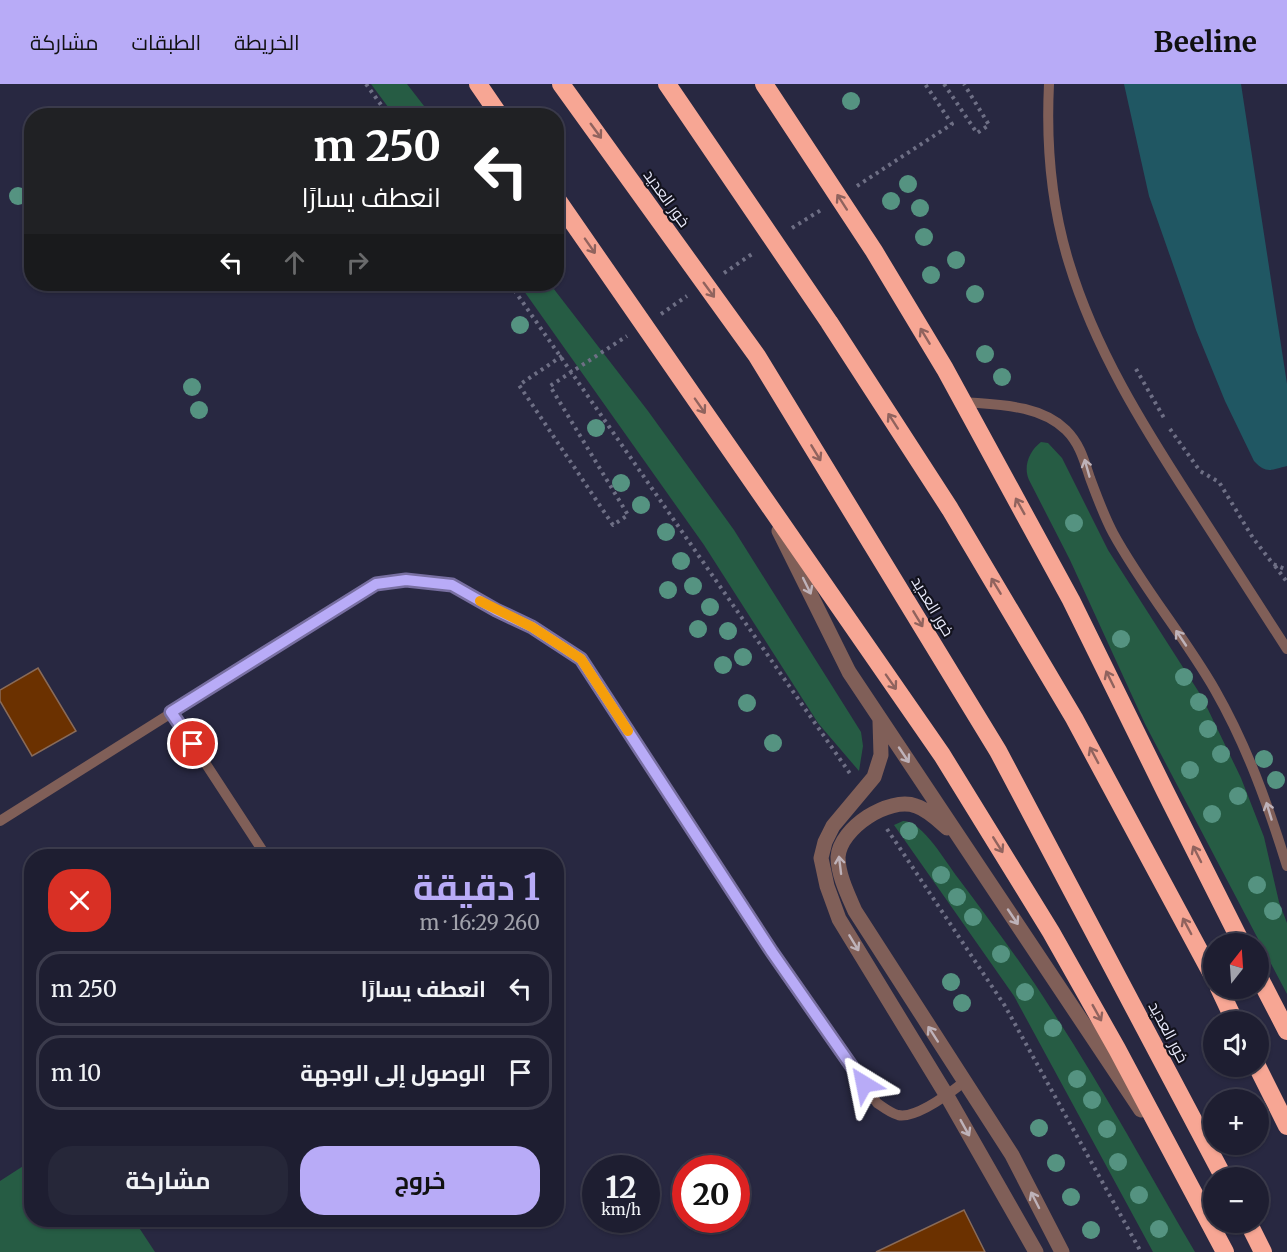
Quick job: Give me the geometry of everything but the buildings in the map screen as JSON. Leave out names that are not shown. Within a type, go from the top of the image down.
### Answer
[{"type":"highway","points":[[478,84],[494,108]]},
{"type":"highway","name":"خور العديد","points":[[561,84],[757,356],[998,751],[1218,1167]]},
{"type":"highway","points":[[667,84],[829,322],[950,509],[1074,718],[1203,958]]},
{"type":"highway","points":[[764,84],[874,251],[963,402],[1071,600],[1236,933]]},
{"type":"highway","points":[[564,210],[942,755],[1051,932],[1117,1049],[1225,1252]]},
{"type":"highway","points":[[1269,996],[1287,1031]]},
{"type":"highway","points":[[1262,1077],[1287,1126]]},
{"type":"highway","points":[[1254,1233],[1263,1252]]},
{"type":"street","points":[[762,496],[849,672],[1179,1167]]},
{"type":"street","points":[[880,721],[881,755],[878,768],[862,792],[833,826],[825,842],[822,858],[827,886],[839,919],[947,1096],[1036,1252]]},
{"type":"street","points":[[964,844],[932,815],[916,806],[891,805],[875,811],[848,834],[840,848],[839,869],[855,911],[1012,1155],[1062,1252]]},
{"type":"lane","points":[[1049,84],[1049,151],[1053,191],[1068,261],[1088,316],[1148,434],[1287,649]]},
{"type":"lane","points":[[963,402],[1019,408],[1045,416],[1067,431],[1077,444],[1085,459],[1099,503],[1124,553],[1214,688],[1236,728],[1265,797],[1287,866]]},
{"type":"lane","points":[[0,821],[376,584],[406,580],[452,585],[532,627],[581,659],[772,952],[877,1103],[898,1115],[909,1114],[947,1096],[964,1082]]},
{"type":"lane","points":[[171,712],[261,849]]},
{"type":"path","points":[[366,84],[383,108]]},
{"type":"path","points":[[851,190],[952,124],[925,84]]},
{"type":"path","points":[[944,84],[977,133],[989,126],[964,84]]},
{"type":"path","points":[[791,229],[821,209]]},
{"type":"path","points":[[721,275],[761,249]]},
{"type":"path","points":[[515,291],[862,792]]},
{"type":"path","points":[[660,314],[691,294]]},
{"type":"path","points":[[562,356],[519,385],[613,525],[628,515],[550,386],[630,333]]},
{"type":"path","points":[[1134,365],[1169,428],[1200,471],[1219,482],[1254,538],[1287,582]]},
{"type":"path","points":[[1273,564],[1287,570]]},
{"type":"path","points":[[875,811],[1005,1006],[1141,1252]]},
{"type":"shaded area","points":[[371,84],[407,84],[426,108],[389,108]]},
{"type":"shaded area","points":[[1124,84],[1241,84],[1287,384],[1287,466],[1273,470],[1265,469],[1254,461],[1225,401],[1196,330],[1149,196]]},
{"type":"shaded area","points":[[524,291],[555,291],[648,411],[734,530],[861,732],[863,746],[859,771],[818,723],[704,545]]},
{"type":"shaded area","points":[[1041,442],[1048,443],[1062,458],[1108,550],[1202,697],[1241,778],[1264,837],[1279,902],[1287,923],[1287,994],[1269,960],[1269,933],[1255,933],[1145,724],[1070,560],[1029,480],[1027,465],[1033,450]]},
{"type":"shaded area","points":[[903,821],[918,828],[934,844],[1031,978],[1126,1131],[1195,1252],[1153,1252],[1014,996],[894,825]]},
{"type":"shaded area","points":[[24,1166],[24,1227],[139,1227],[155,1252],[0,1252],[0,1181]]},
{"type":"slow traffic","points":[[480,601],[532,627],[581,659],[628,731]]},
{"type":"route","points":[[193,744],[171,712],[376,584],[406,580],[452,585],[532,627],[581,659],[772,952],[864,1084]]}]
